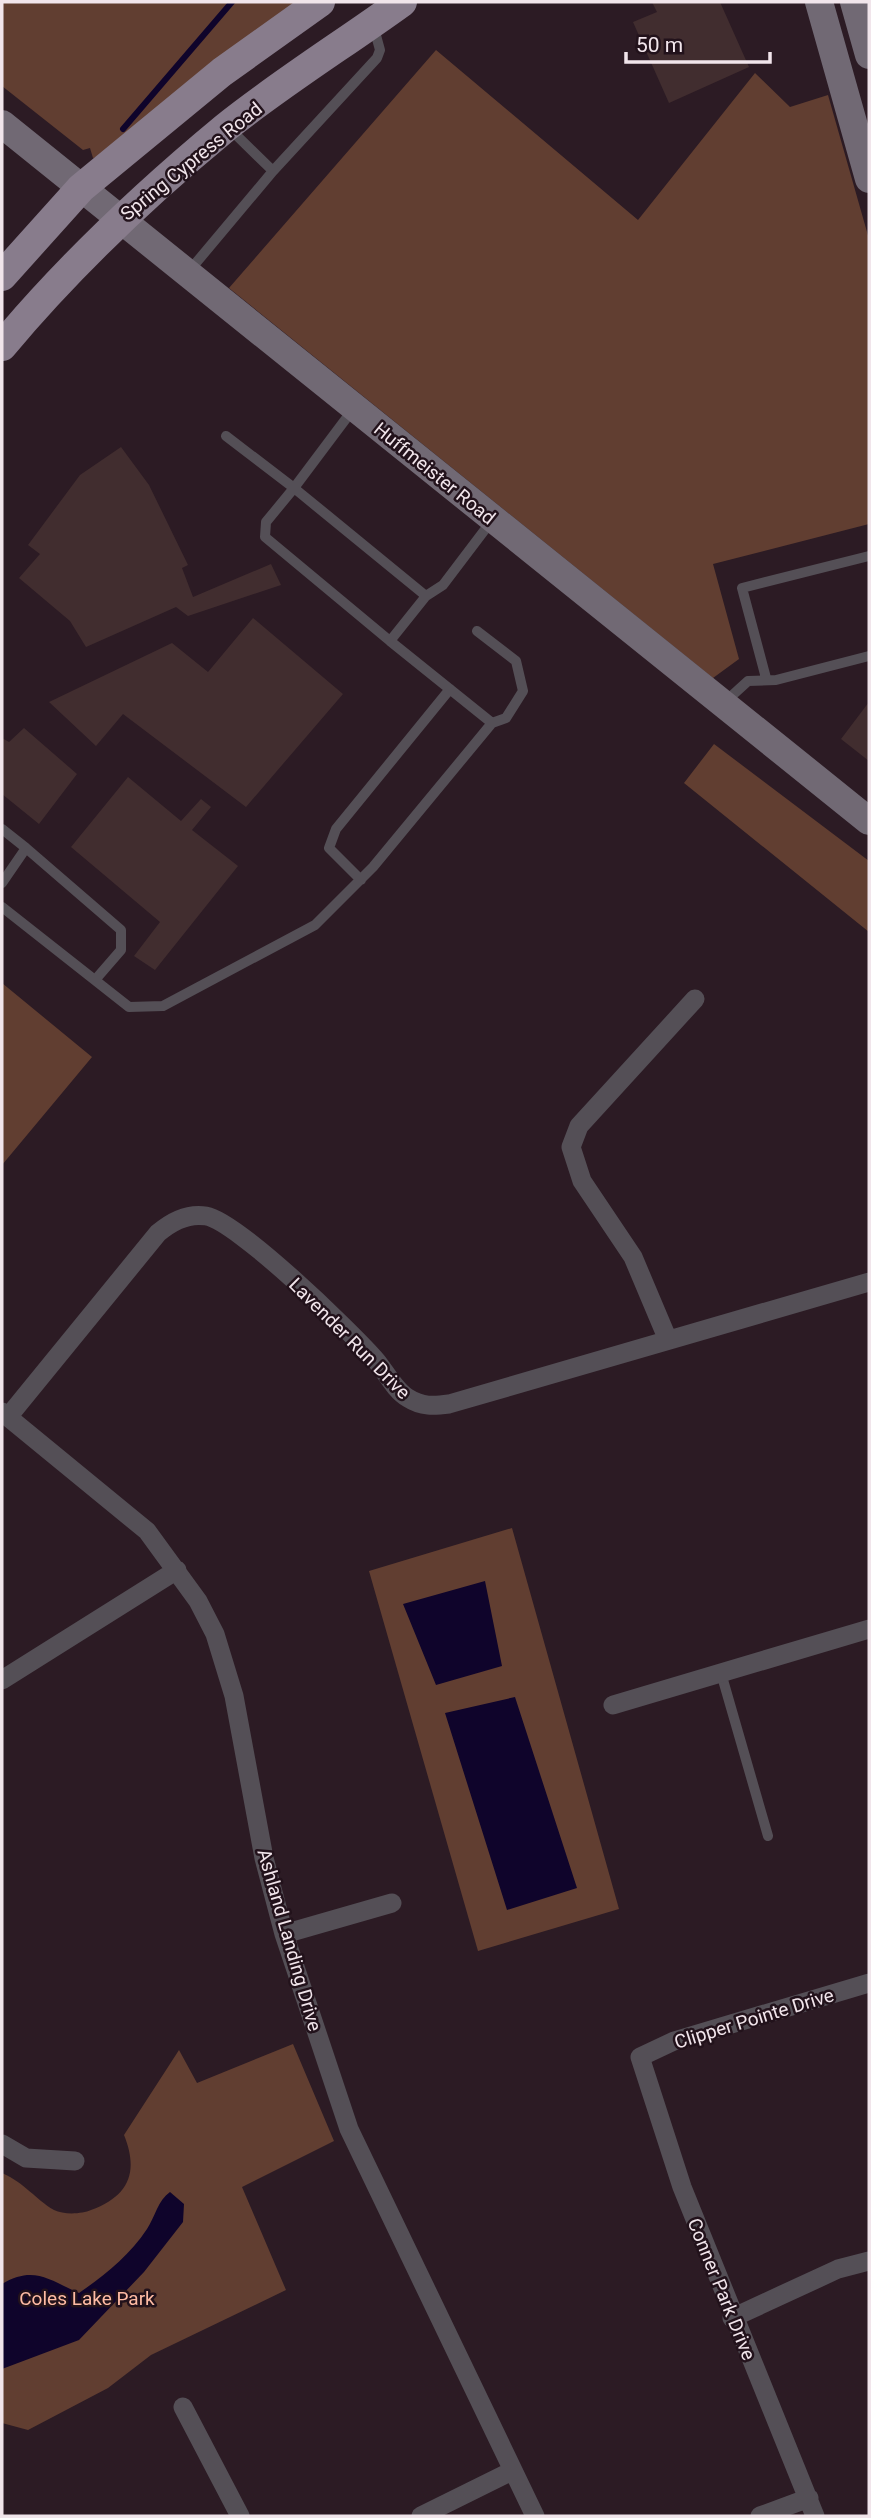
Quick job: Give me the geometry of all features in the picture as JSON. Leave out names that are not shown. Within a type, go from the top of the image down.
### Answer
[{"type":"main road","points":[[2,276],[80,187],[222,72],[320,2]]},
{"type":"main road","name":"Spring Cypress Road","points":[[2,346],[119,219],[227,127],[402,2]]},
{"type":"street","points":[[819,2],[869,179]]},
{"type":"street","points":[[854,2],[869,55]]},
{"type":"street","name":"Huffmeister Road","points":[[2,124],[869,821]]},
{"type":"street","points":[[668,1340],[633,1257],[582,1181],[571,1147],[579,1126],[695,999]]},
{"type":"street","name":"Lavender Run Drive","points":[[5,1415],[158,1233],[168,1224],[194,1216],[208,1216],[225,1225],[280,1268],[374,1358],[405,1396],[417,1404],[431,1406],[449,1404],[869,1282]]},
{"type":"street","name":"Ashland Landing Drive","points":[[5,1415],[146,1531],[177,1570],[215,1634],[234,1696],[264,1858],[284,1934],[349,2129],[535,2516]]},
{"type":"street","points":[[2,1679],[177,1570]]},
{"type":"street","points":[[613,1705],[869,1629]]},
{"type":"street","points":[[284,1934],[392,1903]]},
{"type":"street","name":"Clipper Pointe Drive","points":[[640,2057],[674,2041],[869,1983]]},
{"type":"street","name":"Conner Park Drive","points":[[640,2057],[682,2186],[732,2318],[812,2507]]},
{"type":"street","points":[[2,2144],[26,2158],[75,2161]]},
{"type":"street","points":[[732,2318],[838,2269],[869,2261]]},
{"type":"street","points":[[184,2407],[240,2516]]},
{"type":"street","points":[[421,2516],[512,2471]]},
{"type":"street","points":[[760,2516],[812,2507]]},
{"type":"lane","points":[[187,274],[273,171],[377,58],[380,50],[373,23]]},
{"type":"lane","points":[[227,127],[273,171]]},
{"type":"lane","points":[[354,408],[266,522],[265,537],[492,723]]},
{"type":"lane","points":[[226,436],[426,596]]},
{"type":"lane","points":[[390,641],[426,596],[443,585],[493,519]]},
{"type":"lane","points":[[766,678],[742,588],[869,556]]},
{"type":"lane","points":[[2,907],[129,1007],[163,1006],[315,925],[361,880],[492,723],[506,718],[523,691],[516,661],[477,631]]},
{"type":"lane","points":[[723,704],[748,681],[766,678],[776,680],[869,656]]},
{"type":"lane","points":[[361,880],[329,848],[336,829],[450,689]]},
{"type":"lane","points":[[2,829],[121,930],[121,950],[95,981]]},
{"type":"lane","points":[[2,883],[26,848]]},
{"type":"lane","points":[[721,1673],[768,1836]]},
{"type":"green space","points":[[2,2],[299,2],[106,155],[93,158],[90,148],[83,150],[2,86]]},
{"type":"green space","points":[[436,50],[638,220],[755,73],[790,107],[828,95],[869,239],[869,524],[713,564],[739,659],[713,678],[229,288]]},
{"type":"green space","points":[[714,744],[869,861],[869,932],[684,783]]},
{"type":"green space","points":[[2,983],[92,1057],[2,1165]]},
{"type":"green space","points":[[512,1528],[619,1909],[478,1951],[369,1571]]},
{"type":"green space","name":"Coles Lake Park","points":[[293,2044],[334,2141],[242,2187],[286,2290],[151,2355],[108,2388],[28,2430],[2,2423],[2,2173],[58,2212],[91,2210],[114,2198],[127,2181],[131,2160],[124,2135],[179,2050],[197,2083]]},
{"type":"shaded area","points":[[485,1581],[502,1666],[436,1685],[403,1604]]},
{"type":"shaded area","points":[[515,1697],[577,1888],[507,1910],[445,1713]]},
{"type":"shaded area","points":[[170,2192],[184,2204],[183,2222],[144,2272],[79,2340],[2,2369],[2,2284],[13,2278],[33,2275],[50,2279],[79,2293],[107,2272],[132,2248],[147,2229],[162,2199]]},
{"type":"building","points":[[652,2],[720,2],[749,67],[669,103],[633,22],[657,12]]},
{"type":"building","points":[[121,447],[149,485],[188,565],[182,568],[193,597],[271,564],[281,585],[188,616],[176,607],[86,647],[70,621],[19,578],[40,554],[28,545],[80,475]]},
{"type":"building","points":[[253,618],[343,694],[246,807],[123,714],[96,746],[49,702],[172,643],[208,672]]},
{"type":"building","points":[[869,702],[869,761],[841,739]]},
{"type":"building","points":[[24,728],[77,774],[39,824],[2,794],[2,738],[9,742]]},
{"type":"building","points":[[128,777],[181,821],[201,799],[211,807],[192,830],[238,866],[155,970],[134,956],[160,922],[71,847]]},
{"type":"waterway","points":[[123,129],[232,2]]}]
